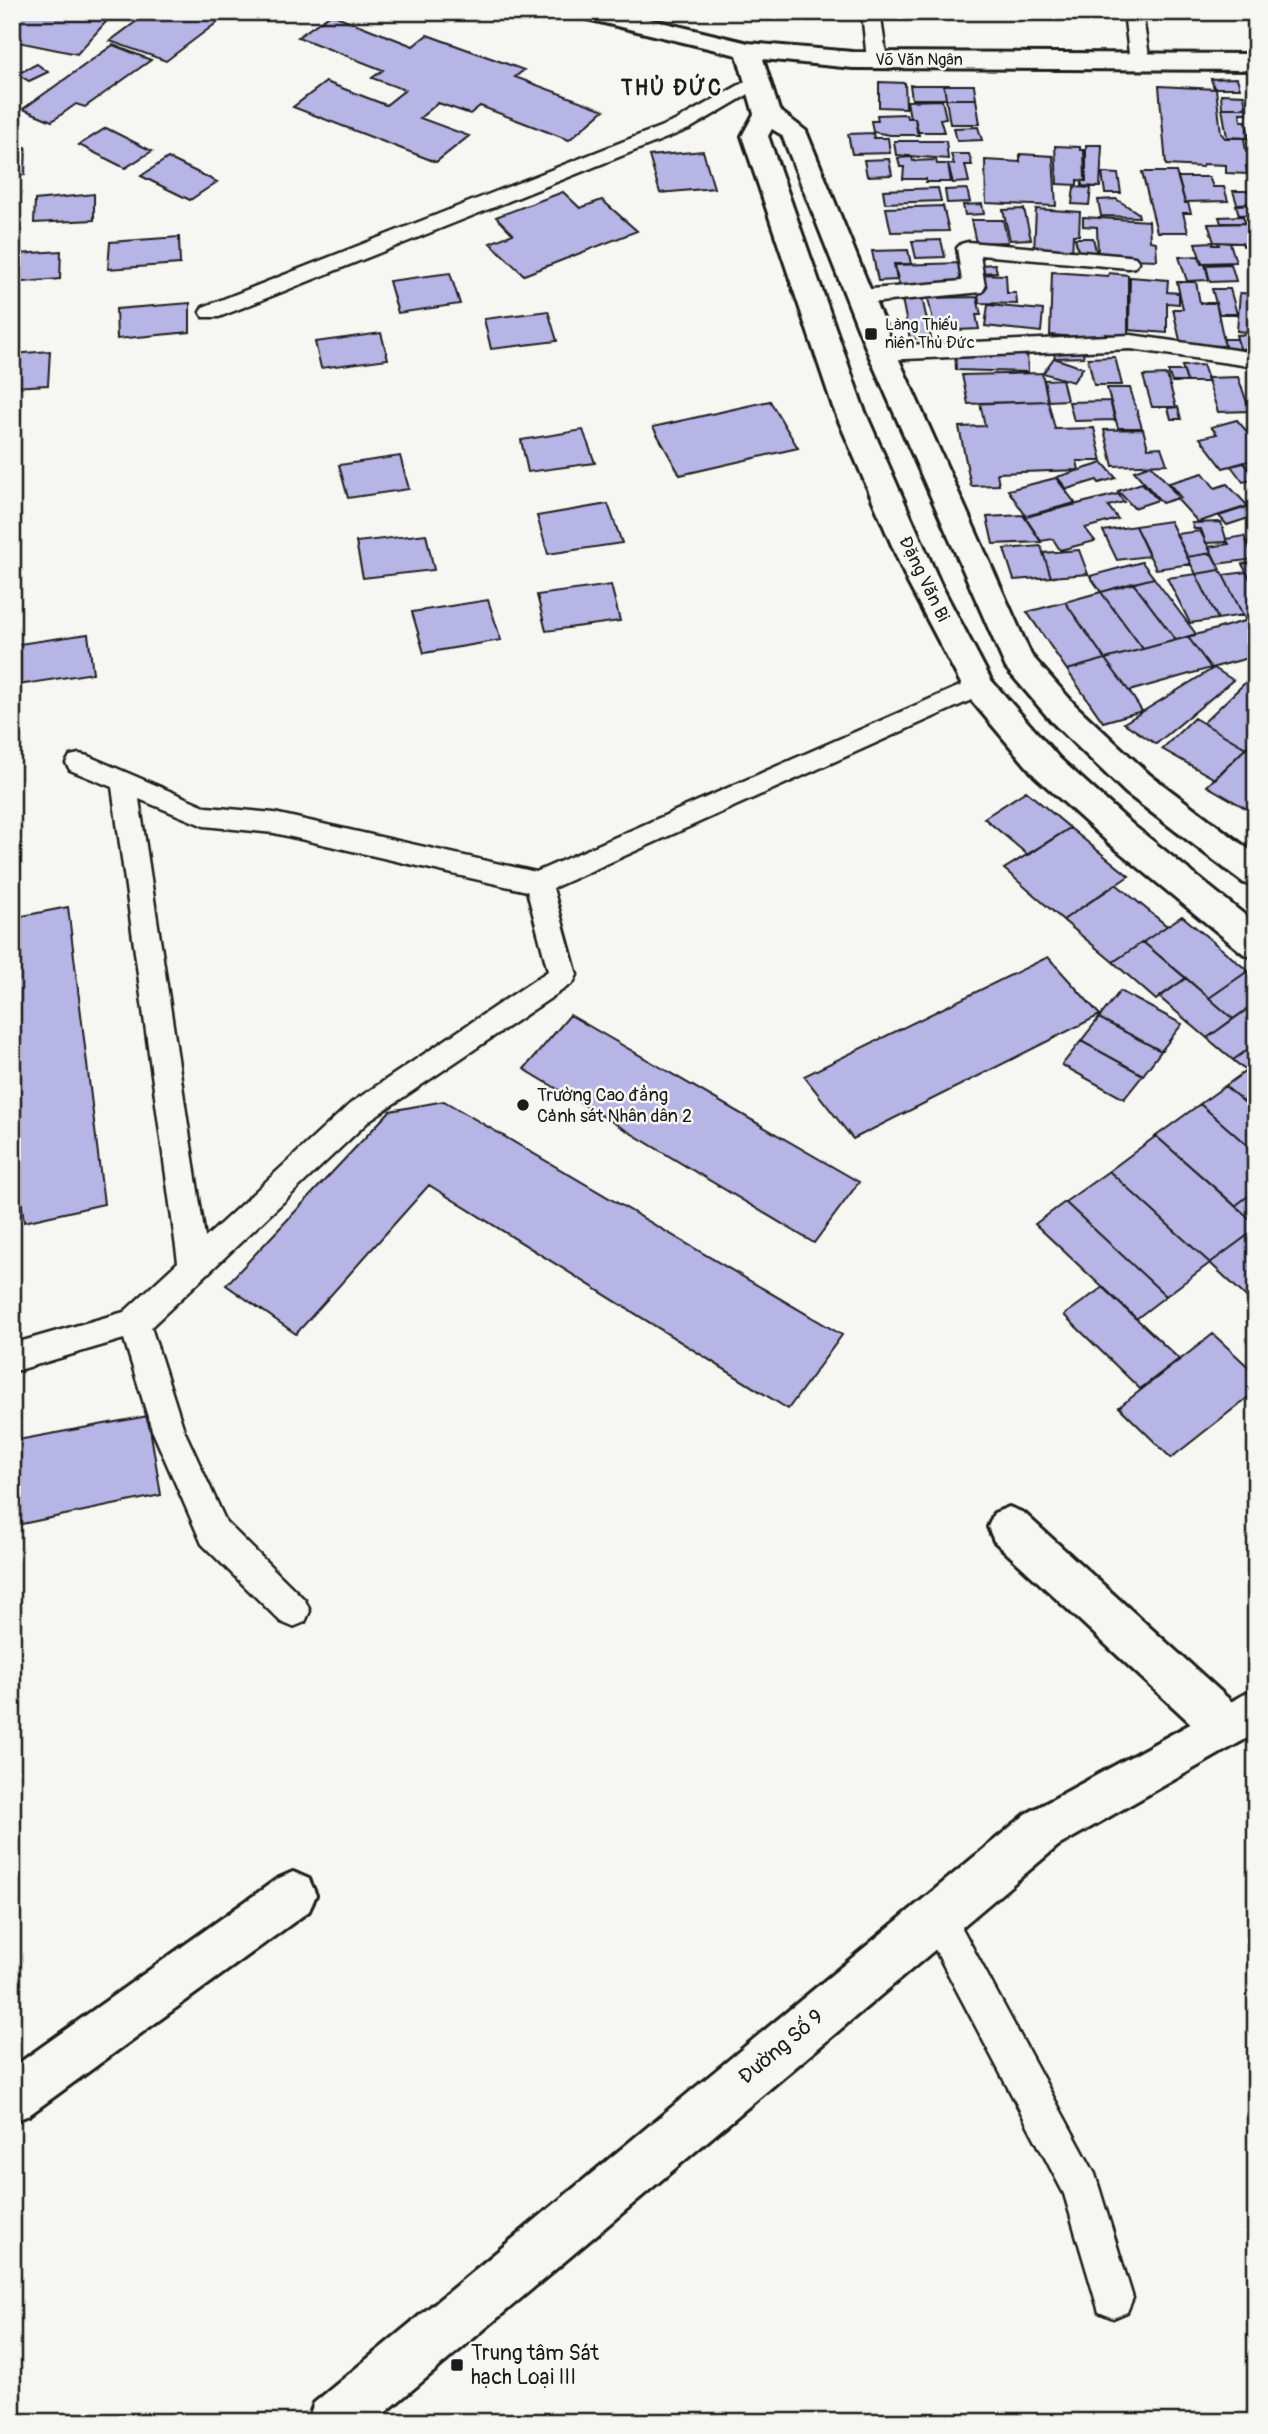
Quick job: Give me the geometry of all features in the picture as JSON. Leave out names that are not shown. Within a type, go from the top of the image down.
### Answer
[{"type":"main road","name":"Võ Văn Ngân","points":[[588,12],[748,50],[877,60],[1256,62]]},
{"type":"main road","points":[[748,50],[767,114],[793,131],[882,354],[1017,660],[1064,714],[1138,784],[1256,874]]},
{"type":"main road","name":"Đặng Văn Bi","points":[[767,114],[755,136],[848,407],[924,583],[978,687],[1047,767],[1122,835],[1256,944]]},
{"type":"main road","points":[[1009,1527],[1241,1718]]},
{"type":"main road","name":"Đường Số 9","points":[[333,2422],[1042,1830],[1241,1718]]},
{"type":"main road","points":[[12,2098],[293,1895]]},
{"type":"lane","points":[[871,12],[877,60]]},
{"type":"lane","points":[[1133,12],[1140,62]]},
{"type":"lane","points":[[211,312],[682,125],[757,81]]},
{"type":"lane","points":[[860,297],[974,287],[968,248],[1129,261]]},
{"type":"lane","points":[[882,354],[1131,342],[1256,360]]},
{"type":"lane","points":[[79,763],[204,816],[274,823],[538,883],[978,687]]},
{"type":"lane","points":[[124,783],[194,1267]]},
{"type":"lane","points":[[12,1358],[134,1323],[361,1111],[563,975],[538,883]]},
{"type":"lane","points":[[134,1323],[168,1430],[214,1533],[293,1611]]},
{"type":"lane","points":[[936,1917],[1081,2188],[1113,2298]]},
{"type":"building","points":[[12,12],[114,13],[77,54],[13,41]]},
{"type":"building","points":[[149,12],[231,12],[166,61],[110,41]]},
{"type":"building","points":[[331,14],[413,46],[427,35],[524,70],[515,77],[604,110],[569,140],[480,106],[470,114],[438,103],[420,118],[469,136],[436,162],[293,107],[326,82],[386,105],[405,90],[372,78],[383,70],[298,37]]},
{"type":"building","points":[[113,45],[151,60],[85,107],[76,104],[52,121],[23,109]]},
{"type":"building","points":[[37,64],[48,72],[29,81],[17,74]]},
{"type":"building","points":[[1237,78],[1240,88],[1214,88],[1211,79]]},
{"type":"building","points":[[879,82],[905,83],[906,108],[879,107]]},
{"type":"building","points":[[910,85],[944,85],[946,99],[912,99]]},
{"type":"building","points":[[944,85],[974,85],[976,99],[946,99]]},
{"type":"building","points":[[1159,86],[1216,89],[1221,133],[1225,138],[1244,138],[1246,151],[1256,152],[1256,166],[1246,166],[1247,174],[1226,173],[1226,165],[1166,165]]},
{"type":"building","points":[[1221,94],[1244,95],[1246,108],[1222,108]]},
{"type":"building","points":[[946,99],[976,99],[980,124],[950,124]]},
{"type":"building","points":[[942,100],[946,118],[940,119],[944,132],[917,132],[915,118],[910,118],[907,101]]},
{"type":"building","points":[[1222,108],[1246,108],[1247,113],[1240,113],[1241,121],[1246,121],[1249,138],[1227,137]]},
{"type":"building","points":[[906,114],[907,118],[915,118],[919,135],[873,132],[871,121],[878,121],[877,115]]},
{"type":"building","points":[[978,127],[982,140],[957,141],[954,128]]},
{"type":"building","points":[[106,128],[152,151],[125,168],[79,145]]},
{"type":"building","points":[[873,133],[874,138],[888,138],[890,153],[852,154],[848,134]]},
{"type":"building","points":[[894,141],[946,141],[948,159],[896,155]]},
{"type":"building","points":[[1086,145],[1102,145],[1100,187],[1082,186],[1082,181],[1086,181]]},
{"type":"building","points":[[1055,146],[1080,147],[1080,150],[1084,150],[1085,181],[1077,180],[1077,185],[1057,184]]},
{"type":"building","points":[[26,147],[25,175],[12,176],[12,148]]},
{"type":"building","points":[[703,151],[714,188],[660,193],[649,156]]},
{"type":"building","points":[[951,154],[969,154],[972,165],[965,165],[969,182],[953,183],[948,164],[954,164]]},
{"type":"building","points":[[1020,154],[1053,156],[1056,206],[986,203],[985,160],[1020,162]]},
{"type":"building","points":[[912,157],[913,161],[936,160],[937,164],[948,164],[951,182],[903,179],[904,167],[900,167],[898,158]]},
{"type":"building","points":[[168,158],[217,182],[190,200],[141,176]]},
{"type":"building","points":[[889,159],[892,175],[867,176],[864,160]]},
{"type":"building","points":[[1142,172],[1176,172],[1185,203],[1188,203],[1191,213],[1183,213],[1188,232],[1157,232]]},
{"type":"building","points":[[1102,173],[1118,174],[1121,193],[1105,193]]},
{"type":"building","points":[[1178,177],[1209,177],[1213,187],[1224,187],[1228,201],[1185,202]]},
{"type":"building","points":[[1074,187],[1091,188],[1089,205],[1072,204]]},
{"type":"building","points":[[938,188],[941,201],[885,203],[883,190]]},
{"type":"building","points":[[967,189],[970,202],[947,203],[945,190]]},
{"type":"building","points":[[1233,191],[1256,191],[1256,203],[1237,204]]},
{"type":"building","points":[[563,192],[580,208],[602,200],[637,231],[524,275],[490,243],[513,234],[496,217]]},
{"type":"building","points":[[94,194],[94,220],[34,223],[35,200]]},
{"type":"building","points":[[1116,199],[1138,213],[1139,217],[1101,216],[1098,200]]},
{"type":"building","points":[[982,204],[984,214],[965,215],[963,205]]},
{"type":"building","points":[[1256,204],[1256,214],[1239,215],[1236,205]]},
{"type":"building","points":[[943,206],[949,231],[891,232],[886,208]]},
{"type":"building","points":[[1024,209],[1031,239],[1010,240],[1003,210]]},
{"type":"building","points":[[1036,209],[1080,212],[1079,235],[1073,235],[1072,255],[1034,252]]},
{"type":"building","points":[[1243,216],[1245,223],[1221,223],[1219,217]]},
{"type":"building","points":[[1083,217],[1149,221],[1150,241],[1156,242],[1157,260],[1098,258],[1097,227],[1083,226]]},
{"type":"building","points":[[971,220],[1003,220],[1008,242],[976,243]]},
{"type":"building","points":[[1256,223],[1256,245],[1243,246],[1242,243],[1214,242],[1208,224]]},
{"type":"building","points":[[179,237],[180,264],[108,269],[110,242]]},
{"type":"building","points":[[1075,238],[1093,238],[1097,255],[1079,255]]},
{"type":"building","points":[[941,240],[945,257],[916,258],[912,241]]},
{"type":"building","points":[[1212,242],[1213,245],[1219,245],[1218,242],[1230,243],[1236,262],[1202,263],[1195,243]]},
{"type":"building","points":[[908,250],[911,264],[894,264],[897,280],[878,281],[872,251]]},
{"type":"building","points":[[61,251],[60,279],[12,283],[12,257],[17,257],[18,254]]},
{"type":"building","points":[[1199,256],[1201,264],[1205,264],[1209,280],[1187,281],[1179,257]]},
{"type":"building","points":[[964,263],[971,293],[901,295],[895,265]]},
{"type":"building","points":[[995,264],[997,272],[982,273],[980,265]]},
{"type":"building","points":[[1231,264],[1236,281],[1210,282],[1206,265]]},
{"type":"building","points":[[1052,272],[1128,275],[1128,336],[1105,334],[1105,339],[1050,335]]},
{"type":"building","points":[[450,273],[460,304],[398,313],[389,281]]},
{"type":"building","points":[[977,274],[1006,275],[1007,293],[1016,293],[1017,304],[979,303]]},
{"type":"building","points":[[1130,277],[1168,280],[1167,292],[1179,293],[1179,304],[1167,303],[1167,333],[1129,330]]},
{"type":"building","points":[[1177,282],[1196,282],[1200,303],[1216,303],[1225,346],[1181,345],[1173,309],[1183,309]]},
{"type":"building","points":[[1212,289],[1230,289],[1237,314],[1219,314]]},
{"type":"building","points":[[1240,293],[1256,294],[1256,333],[1237,331]]},
{"type":"building","points":[[977,297],[981,315],[976,315],[979,329],[935,331],[928,298]]},
{"type":"building","points":[[922,298],[931,338],[910,339],[902,299]]},
{"type":"building","points":[[190,303],[190,332],[117,339],[116,309]]},
{"type":"building","points":[[988,305],[1043,310],[1041,332],[985,326]]},
{"type":"building","points":[[548,311],[557,341],[491,349],[484,319]]},
{"type":"building","points":[[381,333],[388,359],[321,368],[315,342]]},
{"type":"building","points":[[1254,334],[1256,348],[1240,349],[1236,335]]},
{"type":"building","points":[[1223,339],[1237,339],[1243,357],[1229,358]]},
{"type":"building","points":[[1081,347],[1084,357],[1055,358],[1053,348]]},
{"type":"building","points":[[955,350],[1027,352],[1028,372],[956,370]]},
{"type":"building","points":[[50,351],[48,385],[12,387],[12,354]]},
{"type":"building","points":[[1115,357],[1122,385],[1094,385],[1088,358]]},
{"type":"building","points":[[1054,358],[1083,368],[1073,382],[1043,373]]},
{"type":"building","points":[[1203,365],[1209,382],[1187,382],[1182,366]]},
{"type":"building","points":[[1168,371],[1184,371],[1187,382],[1172,382]]},
{"type":"building","points":[[1042,373],[1048,401],[968,404],[962,375]]},
{"type":"building","points":[[1167,375],[1176,407],[1152,407],[1143,376]]},
{"type":"building","points":[[1238,377],[1250,411],[1218,412],[1207,378]]},
{"type":"building","points":[[1062,379],[1067,400],[1048,401],[1044,380]]},
{"type":"building","points":[[1107,388],[1130,388],[1142,428],[1118,428]]},
{"type":"building","points":[[770,401],[798,448],[680,475],[653,427]]},
{"type":"building","points":[[1048,401],[1055,429],[1094,428],[1102,461],[1077,461],[1079,470],[997,473],[999,485],[971,486],[959,427],[985,426],[980,403]]},
{"type":"building","points":[[1110,401],[1115,420],[1074,421],[1069,402]]},
{"type":"building","points":[[1178,407],[1181,419],[1171,419],[1168,408]]},
{"type":"building","points":[[1237,420],[1256,442],[1256,459],[1223,468],[1200,438],[1217,434],[1211,427]]},
{"type":"building","points":[[1143,429],[1148,448],[1161,447],[1167,464],[1113,466],[1104,430]]},
{"type":"building","points":[[583,430],[595,463],[528,472],[521,440]]},
{"type":"building","points":[[400,456],[409,489],[348,498],[339,465]]},
{"type":"building","points":[[1103,463],[1116,478],[1099,483],[1097,480],[1067,489],[1057,477]]},
{"type":"building","points":[[1244,463],[1256,479],[1243,482],[1231,466]]},
{"type":"building","points":[[1151,465],[1178,498],[1162,503],[1134,471]]},
{"type":"building","points":[[1203,473],[1215,488],[1227,484],[1248,506],[1198,522],[1177,499],[1181,498],[1169,483]]},
{"type":"building","points":[[1056,478],[1075,503],[1026,516],[1008,490]]},
{"type":"building","points":[[1142,483],[1158,500],[1134,508],[1118,491]]},
{"type":"building","points":[[1118,494],[1124,502],[1108,506],[1118,519],[1085,528],[1095,541],[1060,550],[1053,539],[1041,541],[1025,517]]},
{"type":"building","points":[[608,504],[622,543],[548,554],[537,516]]},
{"type":"building","points":[[1247,507],[1255,516],[1227,525],[1219,516]]},
{"type":"building","points":[[1023,515],[1041,542],[993,544],[987,517]]},
{"type":"building","points":[[1170,521],[1191,564],[1156,569],[1135,526]]},
{"type":"building","points":[[1221,522],[1227,542],[1206,543],[1201,529],[1194,529],[1192,523]]},
{"type":"building","points":[[1135,526],[1149,556],[1117,560],[1103,531]]},
{"type":"building","points":[[1200,531],[1212,553],[1187,557],[1176,534]]},
{"type":"building","points":[[426,534],[434,570],[363,578],[356,542]]},
{"type":"building","points":[[1244,536],[1255,559],[1217,564],[1208,547],[1229,544],[1226,539]]},
{"type":"building","points":[[1041,546],[1051,577],[1014,580],[1004,549]]},
{"type":"building","points":[[1079,550],[1088,574],[1051,577],[1043,553]]},
{"type":"building","points":[[1212,553],[1220,570],[1196,574],[1187,557]]},
{"type":"building","points":[[1142,562],[1154,578],[1101,592],[1090,576]]},
{"type":"building","points":[[1256,562],[1256,590],[1242,564]]},
{"type":"building","points":[[1220,570],[1243,615],[1218,619],[1196,574]]},
{"type":"building","points":[[1246,572],[1256,590],[1256,618],[1245,619],[1223,575]]},
{"type":"building","points":[[1196,574],[1218,619],[1190,623],[1167,578]]},
{"type":"building","points":[[1154,578],[1196,634],[1176,640],[1133,583]]},
{"type":"building","points":[[1133,583],[1176,640],[1143,649],[1101,592]]},
{"type":"building","points":[[611,585],[620,621],[546,631],[537,595]]},
{"type":"building","points":[[1101,592],[1143,649],[1105,659],[1065,602]]},
{"type":"building","points":[[488,600],[501,640],[424,653],[412,612]]},
{"type":"building","points":[[1065,602],[1105,659],[1067,670],[1027,612]]},
{"type":"building","points":[[1248,620],[1256,631],[1256,656],[1211,668],[1188,637]]},
{"type":"building","points":[[88,634],[93,673],[12,686],[12,645]]},
{"type":"building","points":[[1188,637],[1211,668],[1129,691],[1105,659]]},
{"type":"building","points":[[1105,659],[1142,711],[1103,722],[1067,670]]},
{"type":"building","points":[[1214,668],[1233,680],[1156,744],[1124,723]]},
{"type":"building","points":[[1247,681],[1253,684],[1256,681],[1256,738],[1246,748],[1203,723]]},
{"type":"building","points":[[1194,718],[1246,748],[1215,779],[1162,749]]},
{"type":"building","points":[[1256,738],[1256,814],[1207,786]]},
{"type":"building","points":[[1026,791],[1070,828],[1028,855],[984,818]]},
{"type":"building","points":[[1070,828],[1129,876],[1063,920],[1004,869]]},
{"type":"building","points":[[1116,884],[1167,926],[1113,962],[1063,920]]},
{"type":"building","points":[[68,907],[104,1204],[24,1222],[12,1125],[12,918]]},
{"type":"building","points":[[1182,916],[1248,971],[1209,998],[1143,942]]},
{"type":"building","points":[[1143,942],[1186,978],[1156,1000],[1113,962]]},
{"type":"building","points":[[1048,957],[1100,1015],[853,1139],[804,1076]]},
{"type":"building","points":[[1248,971],[1256,977],[1256,1003],[1233,1019],[1209,998]]},
{"type":"building","points":[[1186,978],[1233,1019],[1207,1038],[1159,997]]},
{"type":"building","points":[[1120,991],[1182,1024],[1161,1051],[1099,1018]]},
{"type":"building","points":[[1256,1003],[1256,1044],[1233,1060],[1207,1038]]},
{"type":"building","points":[[570,1015],[859,1182],[814,1243],[524,1069]]},
{"type":"building","points":[[1099,1018],[1161,1051],[1143,1075],[1081,1041]]},
{"type":"building","points":[[1081,1041],[1143,1075],[1124,1099],[1062,1065]]},
{"type":"building","points":[[1256,1044],[1256,1079],[1233,1060]]},
{"type":"building","points":[[1246,1071],[1256,1079],[1256,1112],[1225,1086]]},
{"type":"building","points":[[1225,1086],[1256,1112],[1256,1153],[1200,1104]]},
{"type":"building","points":[[444,1101],[842,1335],[788,1409],[429,1185],[296,1334],[226,1285],[390,1111]]},
{"type":"building","points":[[1200,1104],[1256,1153],[1256,1190],[1235,1206],[1156,1136]]},
{"type":"building","points":[[1156,1136],[1256,1224],[1256,1229],[1210,1263],[1109,1171]]},
{"type":"building","points":[[1109,1171],[1210,1263],[1166,1296],[1065,1202]]},
{"type":"building","points":[[1256,1190],[1256,1224],[1235,1206]]},
{"type":"building","points":[[1065,1202],[1166,1296],[1136,1319],[1035,1224]]},
{"type":"building","points":[[1256,1229],[1256,1306],[1210,1263]]},
{"type":"building","points":[[1103,1287],[1179,1359],[1140,1389],[1064,1315]]},
{"type":"building","points":[[1213,1334],[1256,1374],[1256,1391],[1171,1458],[1119,1407]]},
{"type":"building","points":[[148,1416],[161,1495],[12,1526],[12,1441]]},
{"type":"place","name":"Làng Thiếu niên Thủ Đức","points":[[871,334]]},
{"type":"place","name":"Trường Cao đẳng Cảnh sát Nhân dân 2","points":[[523,1105]]},
{"type":"place","name":"Trung tâm Sát hạch Loại III","points":[[457,2365]]},
{"type":"district","name":"THỦ ĐỨC","points":[[672,88]]}]
